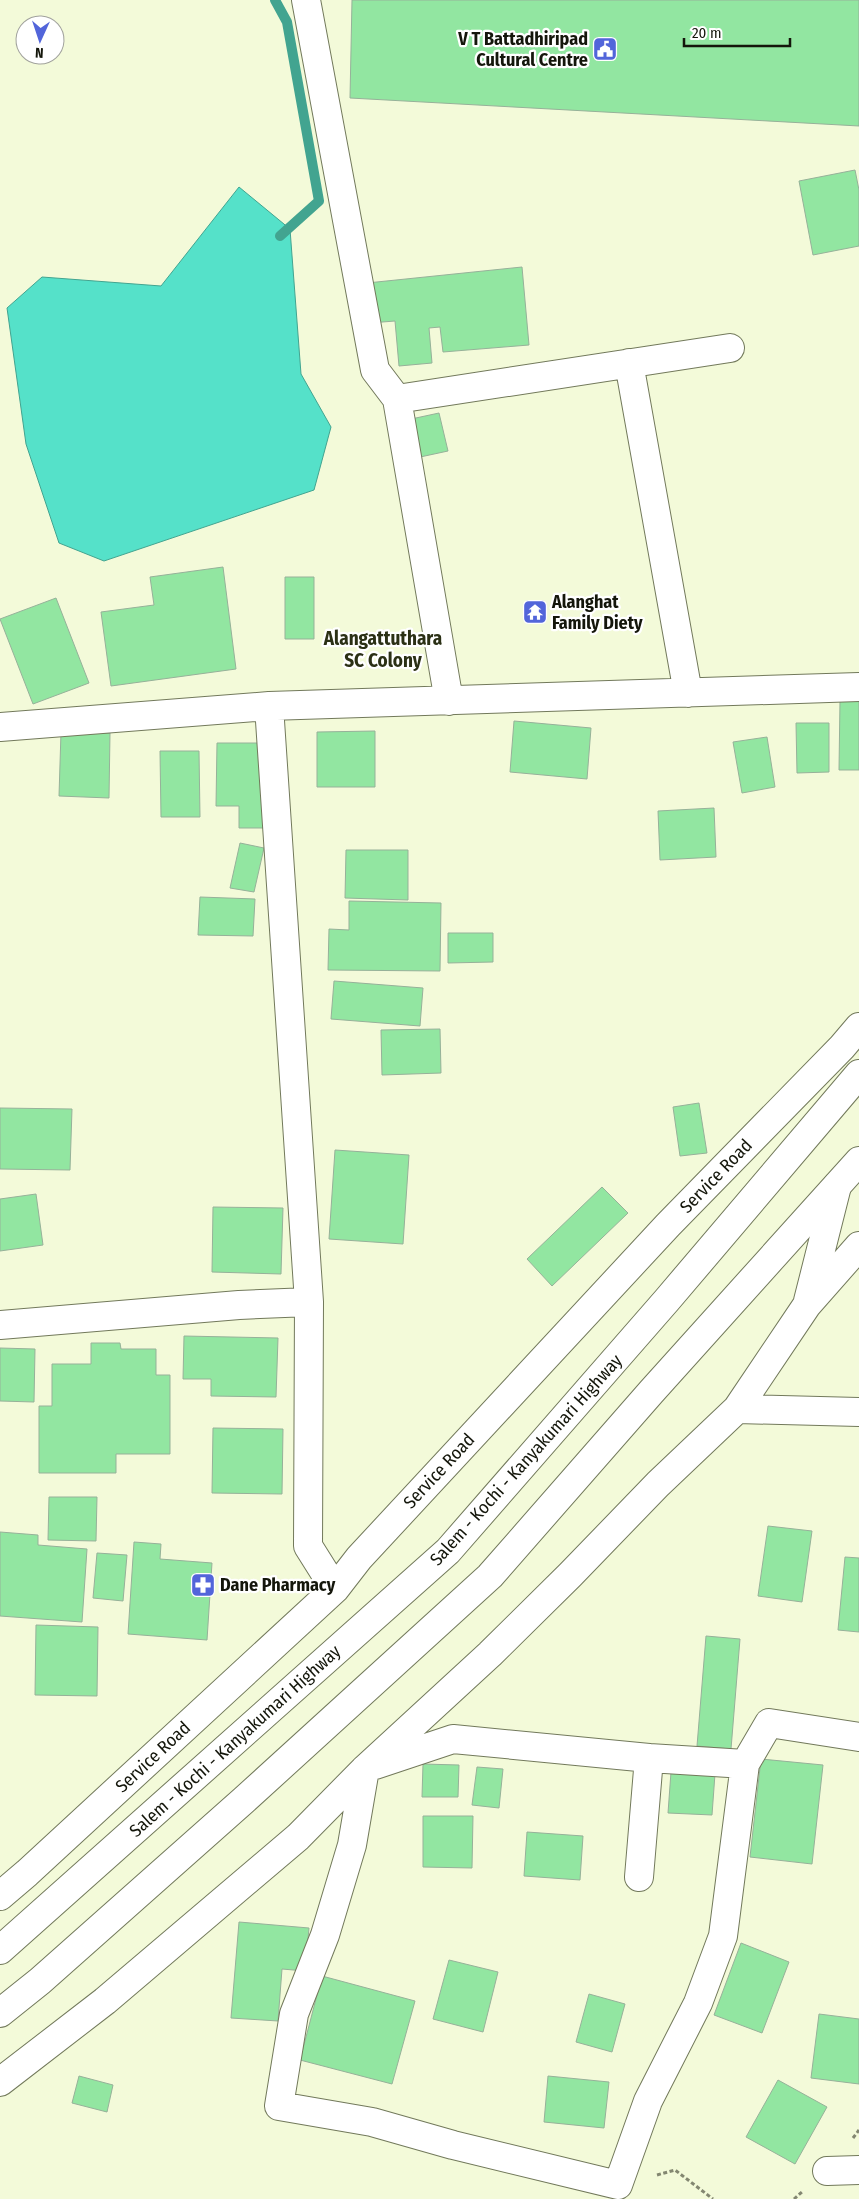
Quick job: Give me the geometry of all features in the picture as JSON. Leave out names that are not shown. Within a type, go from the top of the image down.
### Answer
[{"type":"main road","points":[[306,0],[375,370],[397,399],[449,701]]},
{"type":"main road","points":[[397,399],[730,348]]},
{"type":"main road","points":[[629,363],[688,693]]},
{"type":"main road","points":[[0,727],[269,706],[859,687]]},
{"type":"main road","points":[[269,706],[309,1302],[308,1546],[335,1589]]},
{"type":"main road","name":"Service Road","points":[[0,1896],[335,1589],[358,1558],[668,1225],[842,1047],[859,1027]]},
{"type":"main road","name":"Salem - Kochi - Kanyakumari Highway","points":[[0,1950],[448,1550],[667,1300],[859,1074]]},
{"type":"main road","points":[[0,2013],[40,1981],[490,1576],[652,1391],[859,1161]]},
{"type":"main road","points":[[807,1305],[837,1186]]},
{"type":"main road","points":[[0,2082],[105,2001],[298,1837],[365,1769],[490,1654],[658,1484],[737,1409],[807,1305],[859,1246]]},
{"type":"main road","points":[[0,1325],[239,1305],[309,1302]]},
{"type":"main road","points":[[737,1409],[859,1412]]},
{"type":"main road","points":[[365,1769],[352,1845],[325,1935],[294,2014],[279,2106],[372,2122],[453,2145],[618,2184],[648,2101],[698,2003],[723,1936],[745,1764],[768,1723],[859,1738]]},
{"type":"main road","points":[[365,1769],[452,1739],[649,1758],[745,1764]]},
{"type":"main road","points":[[639,1877],[649,1758]]},
{"type":"main road","points":[[827,2171],[859,2170]]},
{"type":"path","points":[[618,2184],[675,2170],[713,2199]]},
{"type":"water","points":[[239,187],[290,229],[301,374],[331,427],[314,490],[104,561],[59,543],[26,444],[7,308],[42,277],[161,286]]},
{"type":"building","name":"V T Battadhiripad Cultural Centre","points":[[352,0],[859,0],[859,126],[350,98]]},
{"type":"building","points":[[855,170],[859,190],[859,246],[813,255],[799,181]]},
{"type":"building","points":[[522,267],[529,345],[443,352],[440,327],[429,328],[432,363],[399,366],[395,321],[370,323],[367,283]]},
{"type":"building","points":[[439,413],[448,451],[397,462],[388,424]]},
{"type":"building","points":[[223,567],[236,669],[111,686],[101,612],[154,605],[150,577]]},
{"type":"building","points":[[285,577],[314,577],[314,639],[285,639]]},
{"type":"building","points":[[56,598],[89,683],[33,704],[0,619]]},
{"type":"building","points":[[840,700],[859,701],[859,770],[839,770]]},
{"type":"building","points":[[514,721],[591,728],[587,779],[510,772]]},
{"type":"building","points":[[796,723],[829,723],[829,772],[797,773]]},
{"type":"building","points":[[375,731],[375,787],[317,787],[317,732]]},
{"type":"building","points":[[61,732],[110,733],[109,798],[59,796]]},
{"type":"building","points":[[767,737],[775,787],[742,793],[733,742]]},
{"type":"building","points":[[217,743],[266,743],[265,828],[239,828],[239,806],[216,806]]},
{"type":"building","points":[[160,751],[199,751],[200,817],[161,817]]},
{"type":"building","points":[[714,808],[716,857],[660,860],[658,811]]},
{"type":"building","points":[[240,843],[264,848],[254,892],[230,888]]},
{"type":"building","points":[[346,850],[408,850],[408,900],[345,898]]},
{"type":"building","points":[[200,897],[255,899],[253,936],[198,935]]},
{"type":"building","points":[[349,901],[441,903],[440,971],[328,970],[329,929],[349,930]]},
{"type":"building","points":[[448,933],[493,933],[493,962],[448,963]]},
{"type":"building","points":[[334,981],[423,988],[420,1026],[331,1019]]},
{"type":"building","points":[[440,1029],[441,1073],[382,1075],[381,1030]]},
{"type":"building","points":[[699,1103],[707,1153],[680,1156],[673,1107]]},
{"type":"building","points":[[0,1108],[72,1109],[70,1170],[0,1169]]},
{"type":"building","points":[[335,1150],[409,1155],[403,1244],[329,1239]]},
{"type":"building","points":[[602,1187],[628,1213],[552,1286],[527,1259]]},
{"type":"building","points":[[36,1194],[43,1245],[0,1251],[0,1199]]},
{"type":"building","points":[[213,1207],[283,1208],[281,1274],[212,1272]]},
{"type":"building","points":[[184,1336],[278,1338],[276,1397],[211,1396],[211,1379],[183,1379]]},
{"type":"building","points":[[91,1343],[120,1343],[121,1349],[156,1349],[156,1375],[170,1375],[170,1454],[116,1454],[116,1473],[39,1473],[39,1406],[52,1406],[52,1364],[91,1364]]},
{"type":"building","points":[[0,1348],[35,1349],[34,1402],[0,1401]]},
{"type":"building","points":[[213,1428],[283,1429],[282,1494],[212,1493]]},
{"type":"building","points":[[49,1497],[97,1497],[96,1541],[48,1540]]},
{"type":"building","points":[[768,1526],[812,1531],[802,1602],[758,1596]]},
{"type":"building","points":[[0,1532],[38,1535],[38,1545],[87,1549],[82,1622],[0,1616]]},
{"type":"building","points":[[134,1542],[161,1544],[160,1559],[212,1563],[207,1640],[128,1634]]},
{"type":"building","points":[[97,1553],[127,1555],[123,1601],[93,1598]]},
{"type":"building","points":[[845,1557],[859,1558],[859,1632],[838,1630]]},
{"type":"building","points":[[36,1625],[98,1627],[97,1696],[35,1695]]},
{"type":"building","points":[[706,1636],[740,1639],[731,1749],[697,1746]]},
{"type":"building","points":[[761,1759],[823,1765],[812,1864],[750,1857]]},
{"type":"building","points":[[423,1764],[459,1765],[458,1797],[422,1797]]},
{"type":"building","points":[[477,1767],[503,1769],[499,1808],[472,1805]]},
{"type":"building","points":[[671,1772],[715,1774],[712,1815],[668,1813]]},
{"type":"building","points":[[423,1816],[473,1816],[472,1868],[423,1867]]},
{"type":"building","points":[[527,1832],[583,1836],[580,1880],[524,1876]]},
{"type":"building","points":[[239,1922],[309,1928],[305,1971],[282,1969],[278,2021],[231,2018]]},
{"type":"building","points":[[741,1943],[789,1962],[762,2033],[714,2015]]},
{"type":"building","points":[[449,1960],[498,1972],[483,2032],[433,2019]]},
{"type":"building","points":[[322,1976],[415,2001],[392,2084],[300,2060]]},
{"type":"building","points":[[589,1994],[625,2004],[612,2052],[576,2042]]},
{"type":"building","points":[[819,2014],[859,2019],[859,2084],[811,2078]]},
{"type":"building","points":[[79,2076],[113,2085],[107,2112],[72,2103]]},
{"type":"building","points":[[548,2076],[609,2082],[604,2128],[544,2122]]},
{"type":"building","points":[[778,2080],[827,2107],[795,2164],[746,2137]]},
{"type":"waterway","points":[[275,0],[287,22],[319,201],[280,236]]},
{"type":"place","name":"V T Battadhiripad Cultural Centre","points":[[605,49]]},
{"type":"place","name":"Alanghat Family Diety","points":[[535,612]]},
{"type":"place","name":"Dane Pharmacy","points":[[203,1585]]},
{"type":"district","name":"Alangattuthara SC Colony","points":[[383,649]]}]
